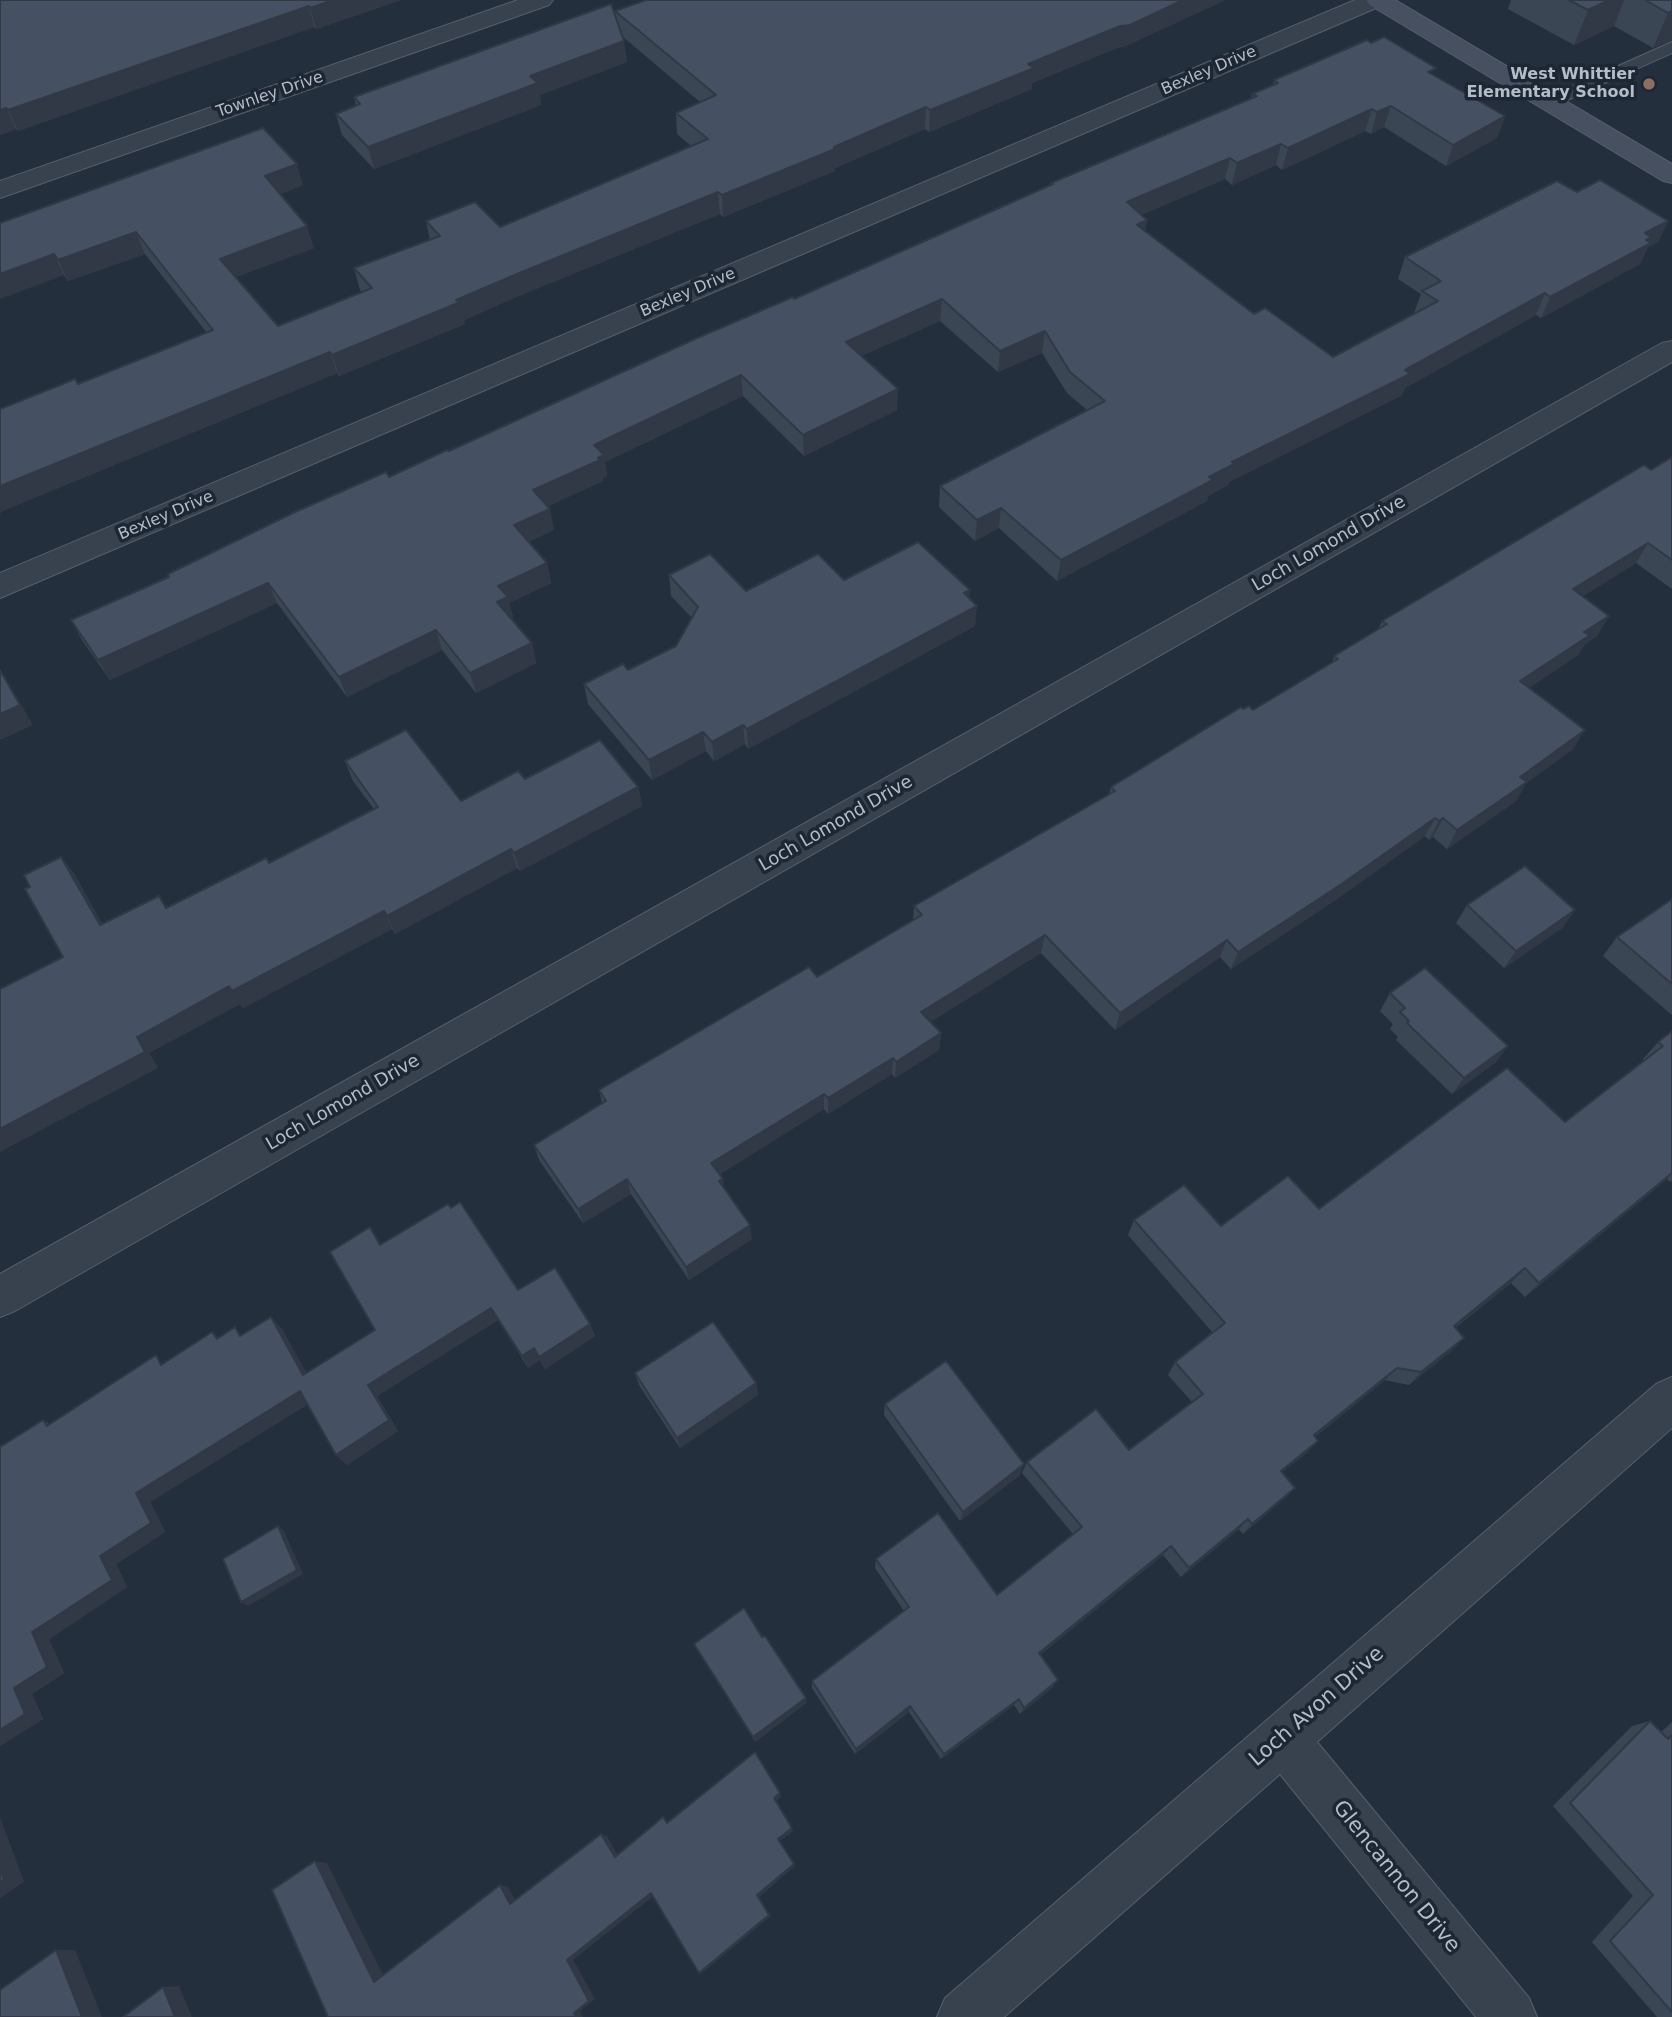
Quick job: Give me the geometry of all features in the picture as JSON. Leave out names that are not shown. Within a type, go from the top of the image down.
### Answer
[{"type":"main road","points":[[1376,0],[1672,175]]},
{"type":"street","name":"Townley Drive","points":[[0,190],[541,0]]},
{"type":"street","name":"Bexley Drive","points":[[0,586],[1376,0]]},
{"type":"street","name":"Loch Lomond Drive","points":[[0,1297],[1672,350]]},
{"type":"street","name":"Loch Avon Drive","points":[[964,2017],[1672,1399]]},
{"type":"street","name":"Glencannon Drive","points":[[1282,1738],[1510,2017]]},
{"type":"lane","points":[[1548,103],[1672,47]]},
{"type":"building","points":[[0,0],[333,0],[8,110],[0,110]]},
{"type":"building","points":[[646,0],[1183,0],[1130,25],[1120,26],[1028,64],[1034,68],[930,110],[926,107],[834,147],[835,149],[722,195],[718,192],[517,274],[456,300],[460,302],[332,355],[330,352],[0,486],[0,409],[75,379],[78,384],[213,330],[136,232],[58,260],[54,254],[0,274],[0,223],[263,128],[297,164],[265,176],[307,226],[220,259],[278,326],[372,288],[354,268],[440,236],[426,221],[475,202],[500,227],[708,139],[676,113],[716,95],[615,11]]},
{"type":"building","points":[[1569,0],[1609,0],[1588,10]]},
{"type":"building","points":[[1645,0],[1672,0],[1672,11],[1668,13]]},
{"type":"building","points":[[611,4],[624,41],[530,76],[538,83],[368,147],[336,114],[360,104],[354,97]]},
{"type":"building","points":[[1384,37],[1436,68],[1428,72],[1505,116],[1453,145],[1391,106],[1377,112],[1372,109],[1288,148],[1281,144],[1237,163],[1230,158],[1127,202],[1147,220],[1137,225],[1254,314],[1265,308],[1333,357],[1438,301],[1422,291],[1441,281],[1405,257],[1557,181],[1577,192],[1600,180],[1668,221],[1645,233],[1651,237],[1646,240],[1651,243],[1550,297],[1545,293],[1405,370],[1410,374],[1232,462],[1234,464],[1209,477],[1213,480],[1061,560],[1001,508],[977,520],[940,486],[1105,401],[1070,372],[1045,331],[1000,351],[942,299],[846,342],[898,389],[803,435],[741,375],[594,445],[604,455],[598,458],[600,460],[533,490],[550,509],[514,525],[547,563],[498,586],[508,597],[497,602],[532,643],[470,673],[436,630],[339,677],[268,583],[98,660],[71,620],[169,577],[168,574],[295,512],[386,472],[389,477],[449,451],[695,339],[793,297],[794,299],[1053,184],[1051,183],[1257,96],[1252,94],[1278,83],[1274,80],[1367,40],[1371,43]]},
{"type":"building","points":[[1672,457],[1672,560],[1648,543],[1573,589],[1609,616],[1584,632],[1590,635],[1520,681],[1585,730],[1520,777],[1527,782],[1457,830],[1443,818],[1439,821],[1435,818],[1238,952],[1227,940],[1120,1013],[1045,935],[921,1012],[941,1033],[896,1062],[893,1058],[828,1098],[824,1094],[711,1163],[723,1179],[719,1181],[750,1225],[686,1267],[627,1179],[578,1209],[534,1145],[606,1101],[599,1090],[809,967],[817,977],[922,915],[914,906],[1115,791],[1111,787],[1241,707],[1243,709],[1249,706],[1253,710],[1338,659],[1334,656],[1387,624],[1382,621],[1644,465],[1651,470]]},
{"type":"building","points":[[918,542],[970,590],[964,593],[977,606],[747,729],[743,725],[712,742],[703,732],[649,760],[584,684],[623,664],[628,670],[676,646],[698,607],[669,575],[710,554],[746,591],[818,554],[844,580]]},
{"type":"building","points":[[0,670],[20,705],[0,714]]},
{"type":"building","points":[[406,730],[461,801],[518,771],[525,779],[600,740],[638,787],[514,853],[511,849],[387,916],[384,911],[232,991],[229,986],[137,1037],[145,1052],[0,1129],[0,989],[63,957],[25,889],[30,887],[24,875],[61,857],[100,925],[159,896],[166,908],[266,858],[269,863],[378,807],[345,761]]},
{"type":"building","points":[[1525,866],[1575,910],[1516,951],[1467,905]]},
{"type":"building","points":[[1672,899],[1672,984],[1617,937]]},
{"type":"building","points":[[1425,968],[1508,1046],[1464,1078],[1407,1023],[1409,1021],[1400,1012],[1405,1008],[1390,993]]},
{"type":"building","points":[[1672,1031],[1672,1173],[1539,1283],[1525,1268],[1454,1326],[1464,1338],[1421,1372],[1397,1368],[1314,1435],[1318,1441],[1281,1471],[1295,1488],[1252,1524],[1248,1519],[1189,1568],[1171,1546],[1039,1653],[1058,1680],[1024,1708],[1019,1699],[944,1754],[910,1706],[856,1749],[812,1681],[909,1607],[876,1559],[938,1513],[997,1595],[1082,1527],[1027,1462],[1096,1409],[1129,1450],[1203,1394],[1175,1362],[1225,1323],[1134,1220],[1184,1185],[1221,1226],[1288,1176],[1319,1209],[1507,1068],[1565,1122],[1663,1046],[1658,1042]]},
{"type":"building","points":[[460,1202],[518,1290],[555,1268],[590,1324],[539,1357],[534,1348],[522,1356],[491,1308],[368,1385],[389,1420],[336,1455],[300,1391],[136,1493],[151,1523],[100,1556],[112,1580],[32,1632],[47,1667],[14,1688],[25,1714],[0,1730],[0,1447],[43,1420],[47,1426],[156,1355],[161,1365],[212,1332],[217,1339],[235,1327],[240,1336],[271,1317],[303,1375],[375,1330],[330,1252],[370,1227],[380,1245],[448,1204],[451,1208]]},
{"type":"building","points":[[713,1322],[756,1383],[677,1438],[635,1373]]},
{"type":"building","points":[[946,1361],[1024,1464],[963,1512],[885,1404]]},
{"type":"building","points":[[278,1526],[297,1570],[241,1602],[223,1559]]},
{"type":"building","points":[[744,1608],[806,1698],[753,1737],[694,1644]]},
{"type":"building","points":[[1650,1721],[1668,1739],[1672,1735],[1672,2012],[1610,1941],[1653,1895],[1570,1803]]},
{"type":"building","points":[[755,1752],[780,1793],[774,1798],[792,1828],[778,1839],[794,1864],[757,1895],[769,1915],[699,1973],[651,1893],[567,1960],[589,2001],[574,2013],[576,2017],[328,2017],[272,1890],[315,1861],[374,1982],[500,1885],[510,1904],[601,1834],[615,1857],[663,1817],[667,1823]]},
{"type":"building","points":[[56,1950],[82,2017],[0,2017],[0,1990]]},
{"type":"building","points":[[163,1987],[175,2017],[123,2017]]},
{"type":"place","name":"West Whittier Elementary School","points":[[1649,84]]}]
